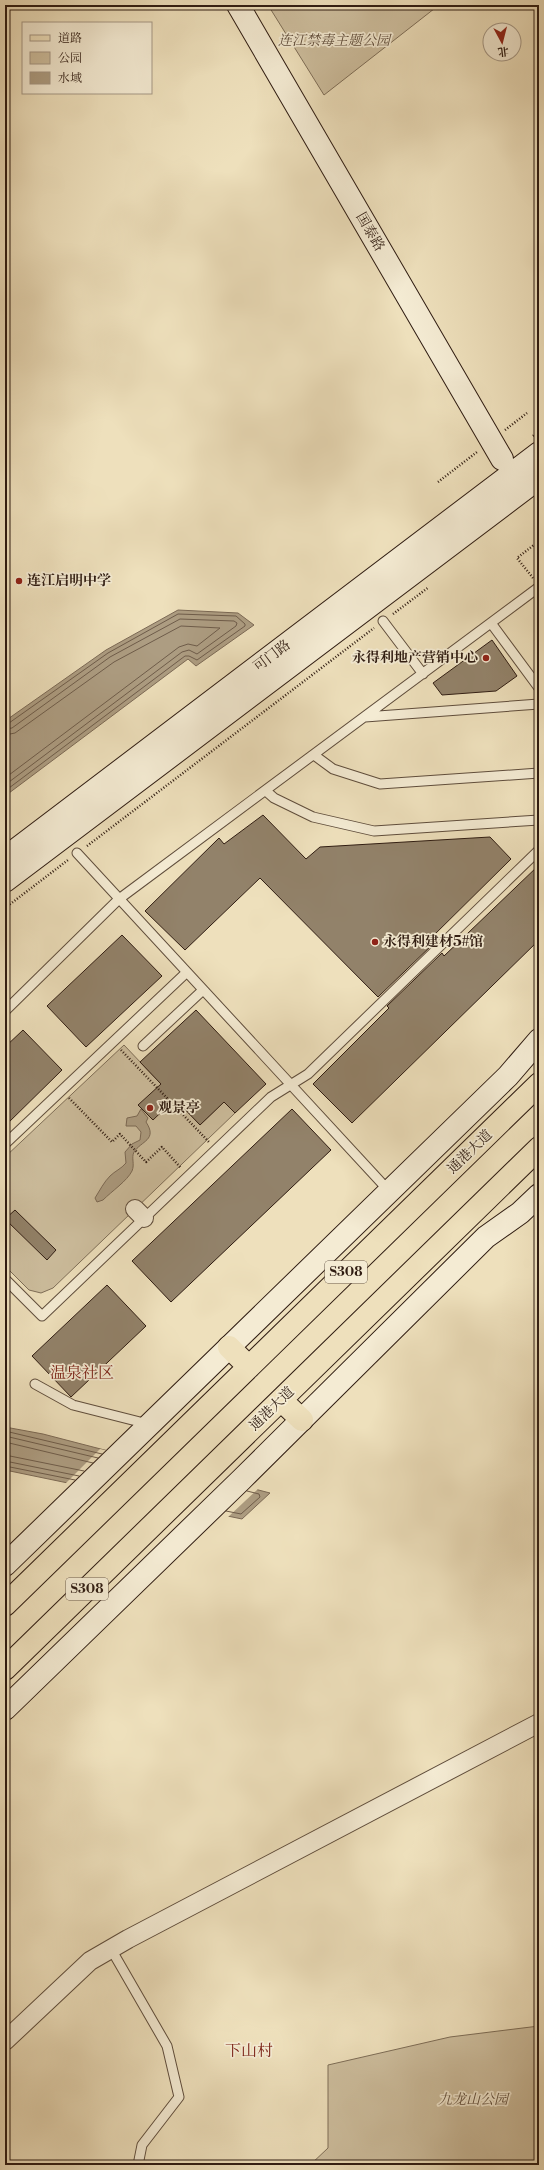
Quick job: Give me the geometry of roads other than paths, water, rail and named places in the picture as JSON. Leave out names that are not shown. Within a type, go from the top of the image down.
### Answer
[{"type":"main road","name":"通港大道","points":[[5,1605],[539,1084]]},
{"type":"main road","name":"通港大道","points":[[5,1669],[539,1148]]},
{"type":"main road","points":[[229,1347],[249,1367]]},
{"type":"main road","points":[[281,1400],[302,1420]]},
{"type":"street","name":"国泰路","points":[[238,5],[502,459]]},
{"type":"street","name":"可门路","points":[[5,858],[539,453]]},
{"type":"street","name":"可门路","points":[[5,881],[539,478]]},
{"type":"street","points":[[5,1565],[508,1076],[539,1040]]},
{"type":"street","points":[[5,1709],[241,1480],[486,1237],[520,1213],[539,1195]]},
{"type":"street","points":[[5,2041],[90,1961],[539,1723]]},
{"type":"lane","points":[[5,1011],[119,899],[491,623],[537,584]]},
{"type":"lane","points":[[383,621],[423,674]]},
{"type":"lane","points":[[491,623],[539,688]]},
{"type":"lane","points":[[364,717],[539,704]]},
{"type":"lane","points":[[314,754],[333,770],[380,784],[539,773]]},
{"type":"lane","points":[[266,790],[274,798],[313,817],[374,831],[539,820]]},
{"type":"lane","points":[[5,1279],[42,1316],[140,1213],[189,1176],[271,1097],[308,1074],[539,850]]},
{"type":"lane","points":[[77,853],[389,1191]]},
{"type":"lane","points":[[5,1144],[187,972]]},
{"type":"lane","points":[[144,1046],[204,990]]},
{"type":"lane","points":[[35,1384],[73,1405],[150,1424]]},
{"type":"lane","points":[[111,1949],[167,2046],[179,2097],[142,2145],[138,2165]]},
{"type":"water","points":[[178,610],[238,613],[254,625],[196,666],[188,659],[5,796],[5,721],[106,650]]},
{"type":"water","points":[[141,1109],[148,1118],[146,1122],[150,1133],[149,1137],[134,1152],[133,1168],[130,1175],[103,1200],[97,1202],[95,1198],[106,1181],[126,1163],[125,1152],[132,1144],[140,1140],[141,1132],[136,1126],[126,1126],[127,1118],[137,1116]]},
{"type":"water","points":[[5,1427],[43,1434],[270,1493],[242,1519],[5,1470]]},
{"type":"place","name":"连江启明中学","points":[[19,581]]},
{"type":"place","name":"永得利地产营销中心","points":[[486,658]]},
{"type":"place","name":"永得利建材5#馆","points":[[375,942]]},
{"type":"place","name":"观景亭","points":[[150,1108]]},
{"type":"district","name":"温泉社区","points":[[82,1373]]},
{"type":"district","name":"下山村","points":[[249,2051]]},
{"type":"park label","name":"连江禁毒主题公园","points":[[334,41]]},
{"type":"park label","name":"九龙山公园","points":[[473,2100]]}]
